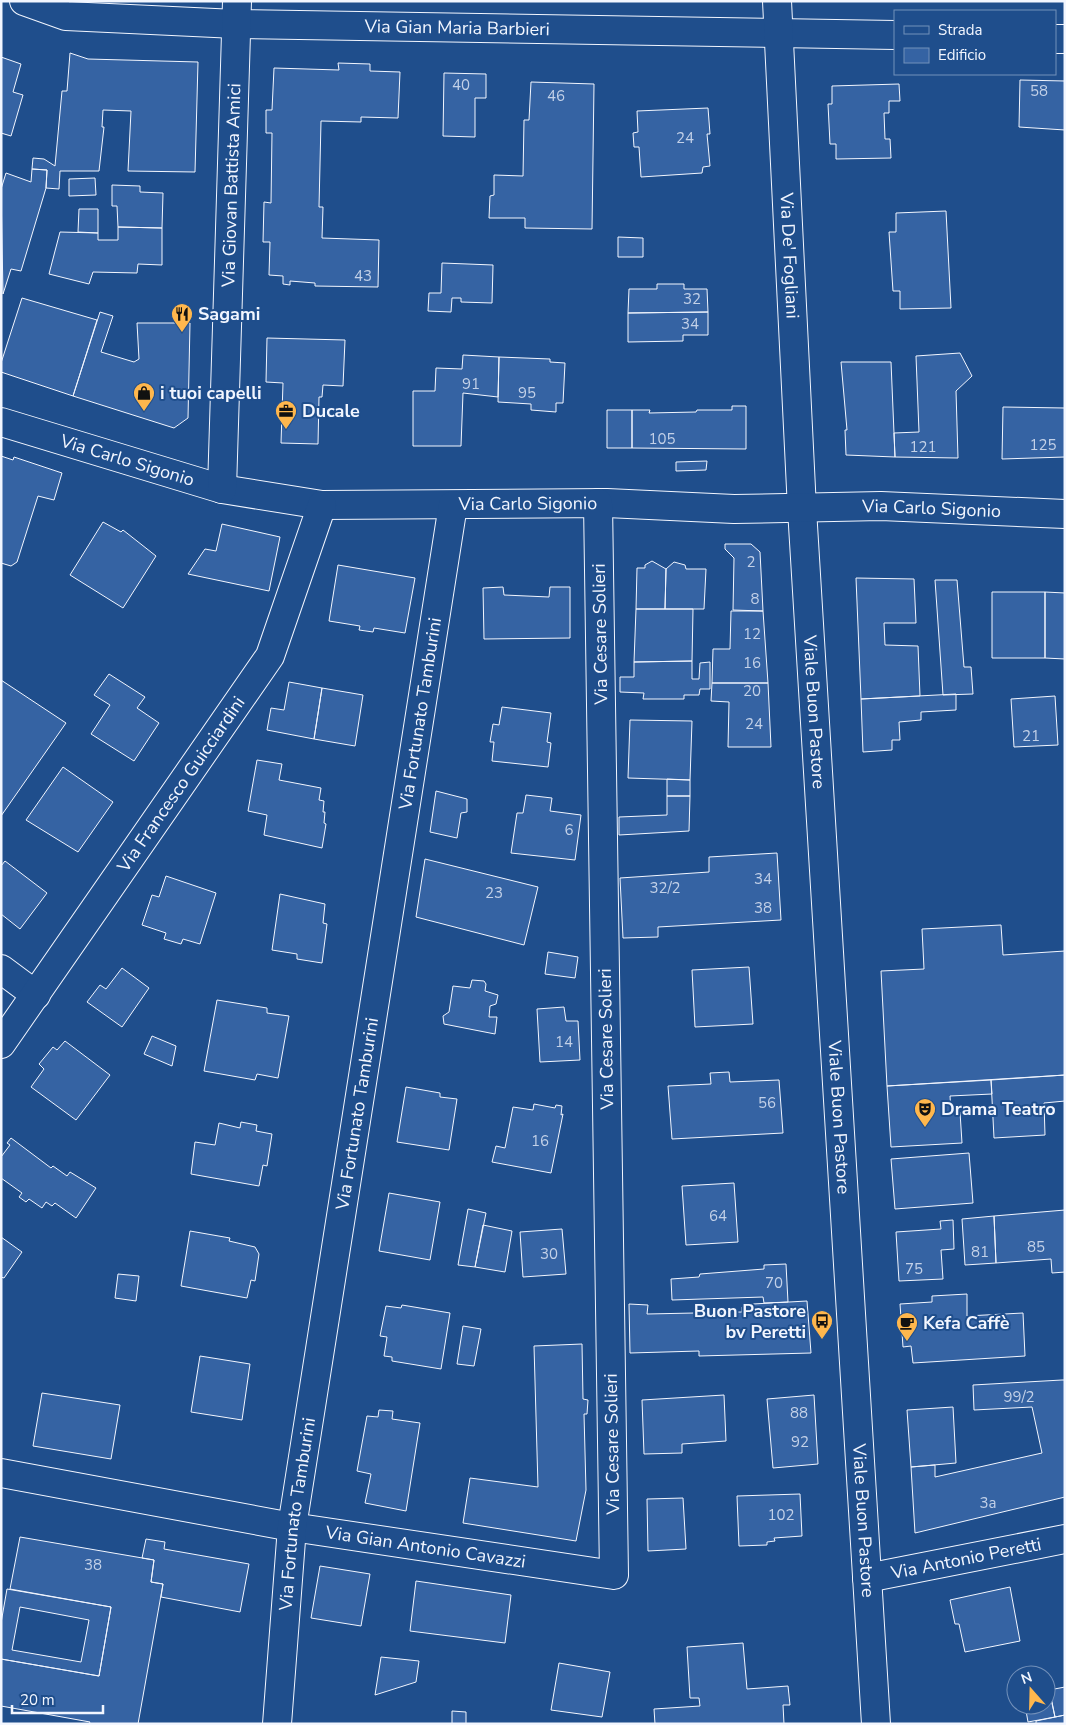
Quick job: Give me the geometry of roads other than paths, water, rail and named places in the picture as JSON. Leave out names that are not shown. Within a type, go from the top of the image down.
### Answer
[{"type":"street","name":"Via Gian Maria Barbieri","points":[[24,1],[66,16],[237,12],[894,35]]},
{"type":"street","name":"Via De' Fogliani","points":[[777,1],[802,509]]},
{"type":"street","name":"Via Giovan Battista Amici","points":[[222,489],[237,12]]},
{"type":"street","name":"Via Carlo Sigonio","points":[[1,422],[222,489],[322,505],[598,503],[734,509],[881,506],[1065,514]]},
{"type":"street","name":"Via Cesare Solieri","points":[[598,503],[614,1575]]},
{"type":"street","name":"Via Francesco Guicciardini","points":[[1,1044],[270,656],[322,505]]},
{"type":"street","name":"Via Fortunato Tamburini","points":[[276,1724],[292,1527],[452,505]]},
{"type":"street","name":"Viale Buon Pastore","points":[[802,509],[876,1724]]},
{"type":"street","points":[[1,969],[36,995]]},
{"type":"street","name":"Via Gian Antonio Cavazzi","points":[[1,1473],[292,1527],[614,1575]]},
{"type":"street","name":"Via Antonio Peretti","points":[[867,1578],[1065,1539]]},
{"type":"place","name":"Sagami","points":[[182,333]]},
{"type":"place","name":"i tuoi capelli","points":[[144,412]]},
{"type":"place","name":"Ducale","points":[[286,430]]},
{"type":"place","name":"Drama Teatro","points":[[925,1128]]},
{"type":"place","name":"Buon Pastore bv Peretti","points":[[822,1340]]},
{"type":"place","name":"Kefa Caffè","points":[[907,1342]]}]
